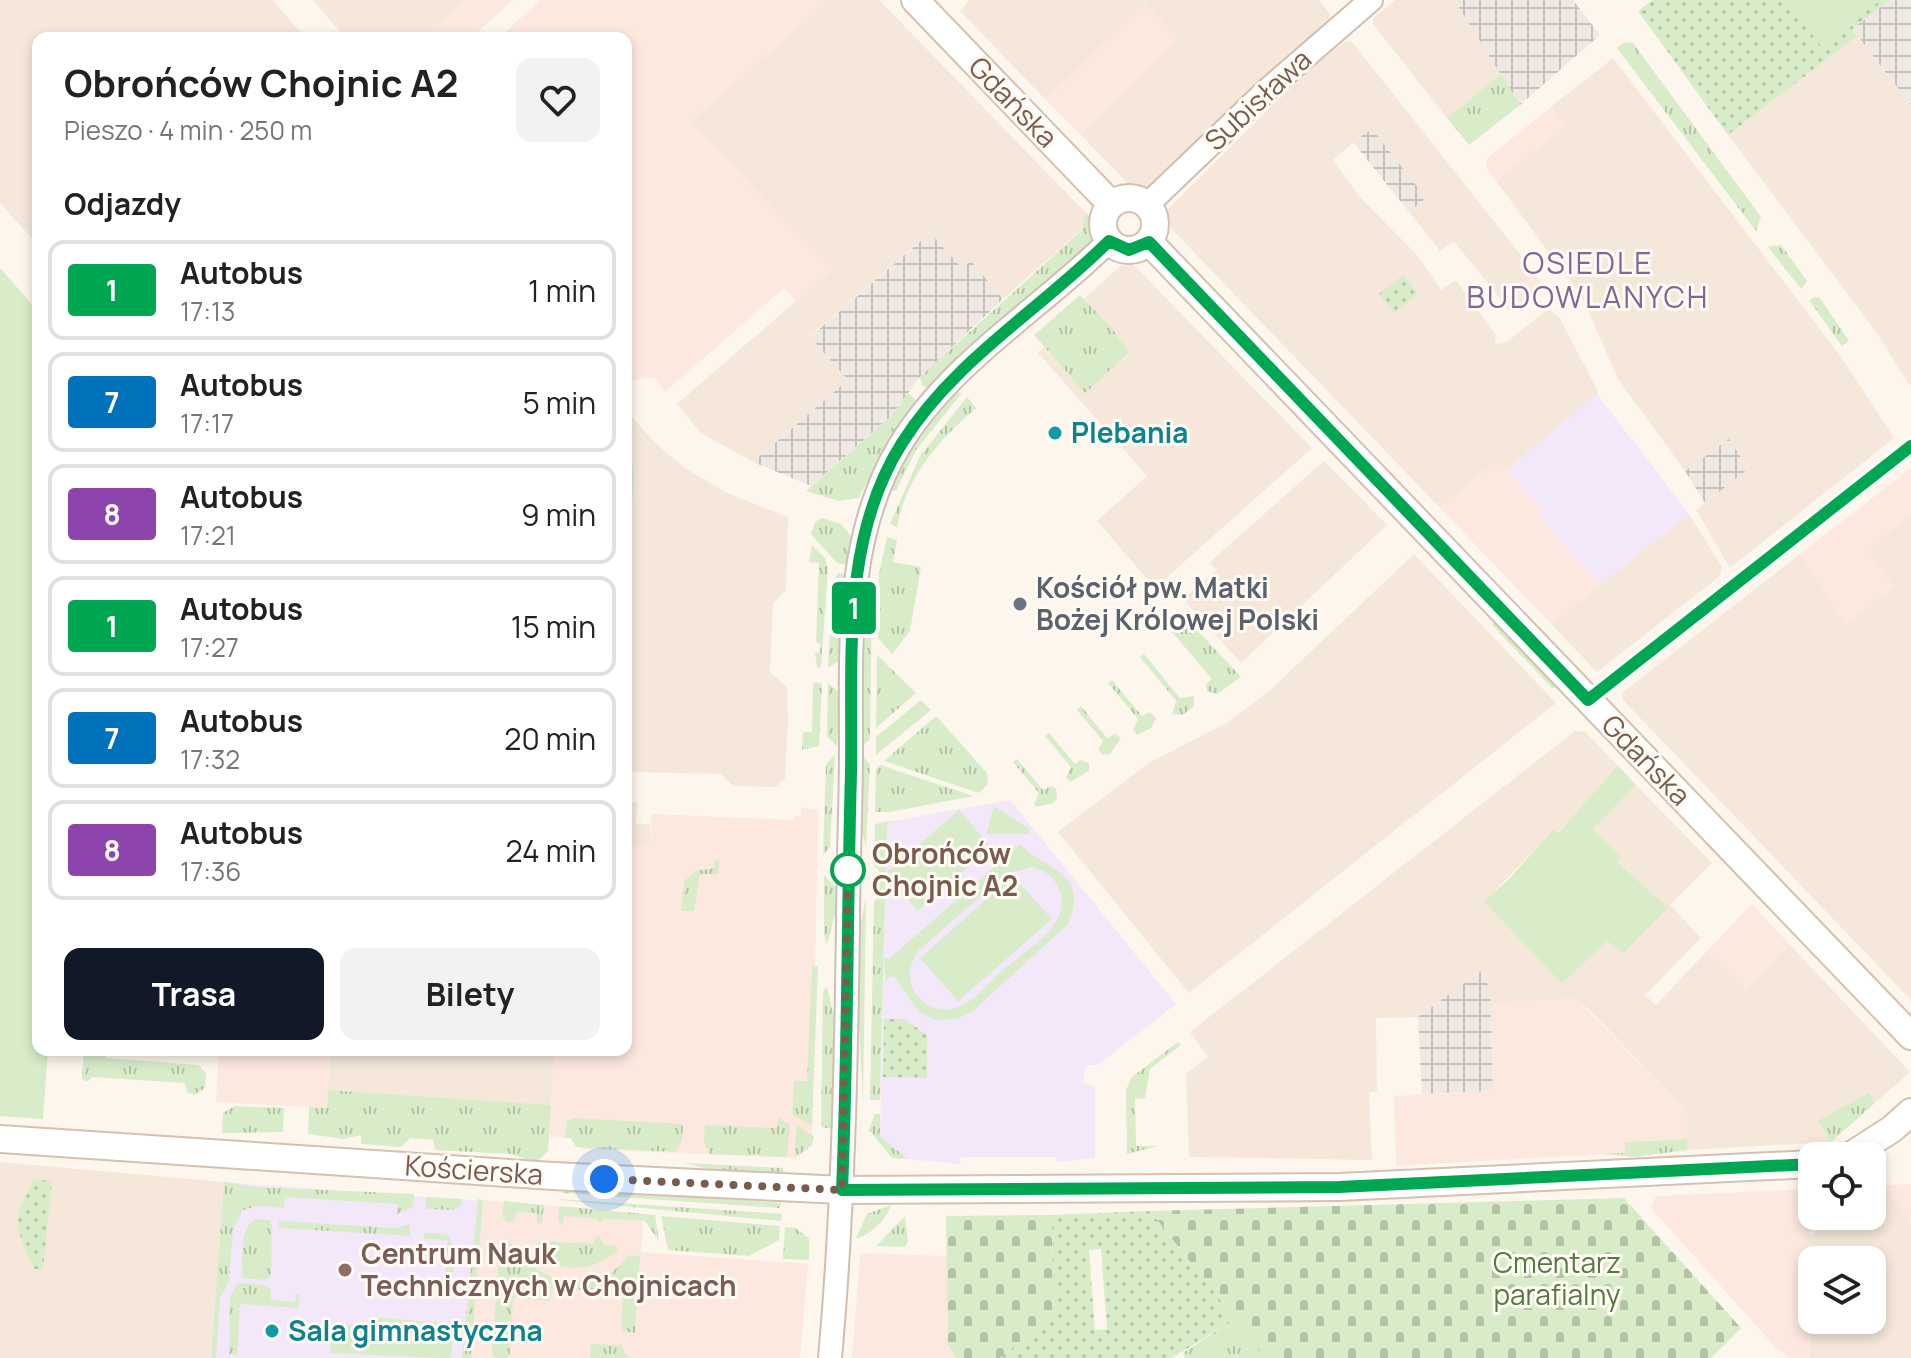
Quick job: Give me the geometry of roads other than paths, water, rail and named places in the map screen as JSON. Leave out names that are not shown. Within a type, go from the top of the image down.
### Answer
[{"type":"main road","name":"Gdańska","points":[[915,0],[1111,204]]},
{"type":"main road","points":[[1129,197],[1147,205],[1156,223],[1149,242],[1129,250],[1109,241],[1103,222],[1111,204],[1129,197]]},
{"type":"main road","name":"Gdańska","points":[[1149,242],[1911,1036]]},
{"type":"main road","points":[[1872,1142],[1911,1112]]},
{"type":"main road","name":"Kościerska","points":[[0,1139],[582,1178],[842,1190],[1339,1187],[1798,1165]]},
{"type":"street","name":"Subisława","points":[[1147,205],[1266,91],[1371,0]]},
{"type":"street","points":[[830,1358],[842,1190],[852,627],[867,523],[888,467],[929,405],[981,353],[1109,241]]},
{"type":"place","name":"Plebania","points":[[1055,433]]},
{"type":"place","name":"Kościół pw. Matki Bożej Królowej Polski","points":[[1020,604]]},
{"type":"place","name":"Obrońców Chojnic A2","points":[[848,870]]},
{"type":"place","name":"Centrum Nauk Technicznych w Chojnicach","points":[[345,1270]]},
{"type":"place","name":"Sala gimnastyczna","points":[[272,1331]]},
{"type":"district","name":"OSIEDLE BUDOWLANYCH","points":[[1588,281]]},
{"type":"park label","name":"Cmentarz parafialny","points":[[1557,1279]]}]
